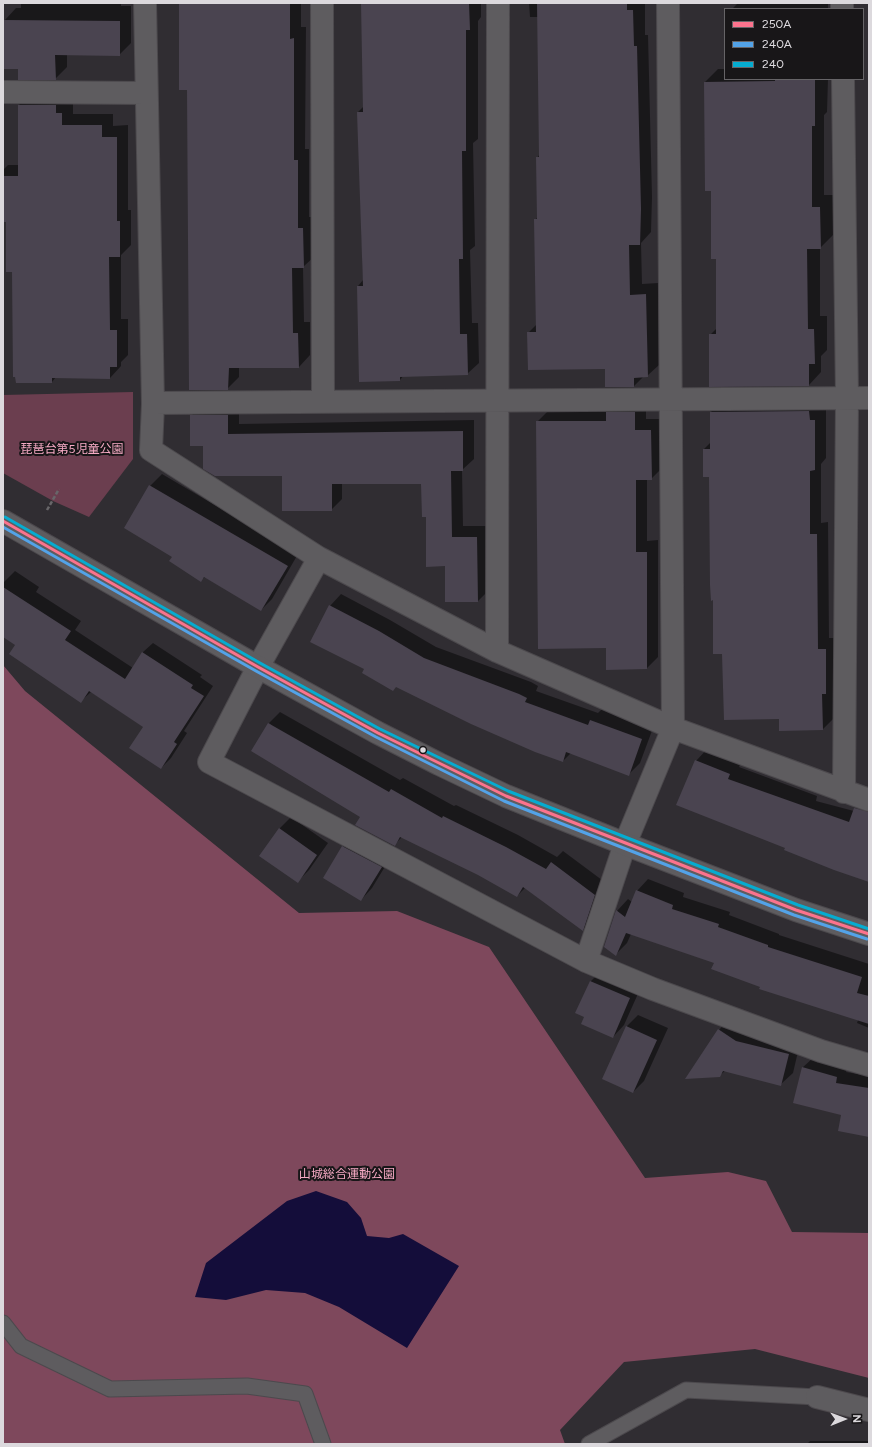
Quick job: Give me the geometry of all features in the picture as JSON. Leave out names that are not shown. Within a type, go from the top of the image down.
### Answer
[{"type":"street","points":[[145,3],[153,403],[151,450],[319,558],[497,651],[673,728],[869,800]]},
{"type":"street","points":[[322,3],[323,402]]},
{"type":"street","points":[[497,651],[498,3]]},
{"type":"street","points":[[586,961],[626,844],[673,728],[672,399],[668,3]]},
{"type":"street","points":[[843,80],[847,398],[844,792]]},
{"type":"street","points":[[3,92],[146,93]]},
{"type":"street","points":[[153,403],[869,398]]},
{"type":"street","points":[[3,521],[258,667],[378,733],[506,796],[796,910],[869,934]]},
{"type":"street","points":[[319,558],[258,667],[209,762],[586,961],[653,989],[821,1051],[869,1065]]},
{"type":"street","points":[[817,1397],[869,1410]]},
{"type":"lane","points":[[3,1323],[21,1346],[110,1388],[247,1386],[305,1394],[323,1444]]},
{"type":"lane","points":[[588,1444],[686,1390],[817,1397]]},
{"type":"path","points":[[47,510],[59,489]]},
{"type":"green space","name":"琵琶台第5児童公園","points":[[133,392],[133,459],[89,517],[53,501],[3,473],[3,395]]},
{"type":"green space","name":"山城総合運動公園","points":[[3,665],[25,691],[299,913],[397,911],[489,947],[645,1178],[728,1172],[766,1181],[792,1232],[869,1233],[869,1378],[755,1349],[624,1362],[560,1430],[565,1444],[3,1444]]},
{"type":"shaded area","points":[[316,1191],[347,1202],[361,1218],[367,1236],[389,1238],[403,1234],[459,1266],[407,1348],[339,1307],[305,1293],[266,1290],[226,1300],[195,1297],[206,1263],[287,1201]]},
{"type":"building","points":[[179,3],[290,3],[290,39],[294,38],[294,160],[298,160],[298,228],[303,228],[304,268],[292,268],[293,333],[298,333],[299,368],[229,368],[228,390],[189,390],[187,90],[179,90]]},
{"type":"building","points":[[361,3],[469,3],[470,30],[466,30],[466,151],[462,151],[463,259],[459,259],[460,334],[467,334],[468,375],[400,377],[400,381],[359,382],[357,286],[363,286],[357,112],[363,112]]},
{"type":"building","points":[[537,3],[627,3],[627,10],[633,10],[634,46],[637,46],[641,209],[640,245],[629,245],[630,295],[646,294],[648,377],[634,378],[634,387],[605,387],[605,369],[528,370],[527,332],[536,332],[534,219],[537,219],[536,157],[539,157]]},
{"type":"building","points":[[4,20],[120,21],[120,56],[55,55],[56,80],[18,80],[18,69],[4,69]]},
{"type":"building","points":[[815,80],[815,126],[812,126],[812,207],[820,207],[821,249],[807,249],[808,329],[814,329],[815,364],[809,364],[809,386],[709,387],[709,334],[716,334],[716,259],[711,259],[711,191],[705,191],[704,82]]},
{"type":"building","points":[[18,105],[56,105],[56,113],[62,113],[62,125],[102,125],[102,137],[117,137],[117,221],[120,221],[120,257],[109,257],[110,330],[117,330],[117,367],[110,367],[110,379],[52,378],[52,383],[16,383],[15,377],[13,377],[12,272],[6,272],[6,222],[3,222],[3,176],[18,176]]},
{"type":"building","points":[[809,411],[810,420],[815,420],[815,470],[810,471],[810,534],[817,534],[818,649],[826,649],[826,694],[822,694],[823,730],[779,731],[779,719],[724,720],[722,654],[713,654],[713,600],[711,601],[710,585],[709,477],[703,477],[703,449],[710,449],[710,412]]},
{"type":"building","points":[[606,412],[635,412],[635,430],[651,430],[652,480],[636,480],[636,552],[647,552],[647,669],[606,670],[606,648],[538,649],[536,421],[606,421]]},
{"type":"building","points":[[190,415],[228,415],[228,434],[463,431],[463,471],[451,471],[452,537],[477,537],[478,602],[445,602],[445,566],[426,567],[426,517],[422,517],[421,484],[332,484],[332,511],[282,511],[282,476],[215,476],[203,469],[203,446],[190,446]]},
{"type":"building","points":[[149,485],[288,566],[261,611],[204,577],[201,582],[169,561],[172,557],[124,528]]},
{"type":"building","points":[[3,587],[71,631],[65,640],[125,679],[142,652],[193,685],[191,688],[204,696],[174,742],[177,744],[161,769],[129,748],[143,727],[89,691],[81,703],[9,654],[15,645],[3,637]]},
{"type":"building","points":[[329,605],[379,631],[424,658],[519,694],[527,698],[525,702],[588,725],[590,720],[642,739],[629,776],[566,752],[563,762],[535,752],[471,724],[396,687],[393,691],[362,673],[364,669],[310,642]]},
{"type":"building","points":[[268,723],[389,792],[391,789],[442,818],[443,816],[506,847],[546,869],[551,862],[595,895],[583,931],[523,887],[517,897],[478,875],[400,837],[395,846],[355,825],[360,817],[251,751]]},
{"type":"building","points":[[695,760],[730,774],[728,779],[849,822],[854,808],[869,812],[869,882],[834,870],[784,850],[785,848],[676,805]]},
{"type":"building","points":[[279,828],[317,855],[298,883],[259,856]]},
{"type":"building","points":[[342,846],[382,867],[361,901],[323,878]]},
{"type":"building","points":[[636,890],[673,905],[672,909],[719,924],[718,927],[768,945],[768,947],[862,977],[857,993],[869,996],[869,1024],[759,989],[760,987],[711,969],[714,963],[626,933],[616,956],[604,947],[616,910],[625,917]]},
{"type":"building","points":[[590,981],[630,998],[613,1038],[581,1024],[584,1017],[575,1013]]},
{"type":"building","points":[[626,1026],[657,1040],[633,1093],[602,1079]]},
{"type":"building","points":[[718,1029],[736,1041],[789,1054],[781,1086],[723,1071],[720,1077],[685,1079]]},
{"type":"building","points":[[802,1067],[837,1077],[836,1083],[869,1088],[869,1137],[838,1131],[841,1115],[793,1103]]},
{"type":"transit line","name":"240","points":[[5,517],[260,663],[380,729],[508,791],[798,905],[869,929]]},
{"type":"transit line","name":"250A","points":[[3,521],[258,667],[378,733],[506,796],[796,910],[869,934]]},
{"type":"transit line","name":"240A","points":[[3,527],[256,671],[376,737],[504,801],[794,915],[867,939]]}]
